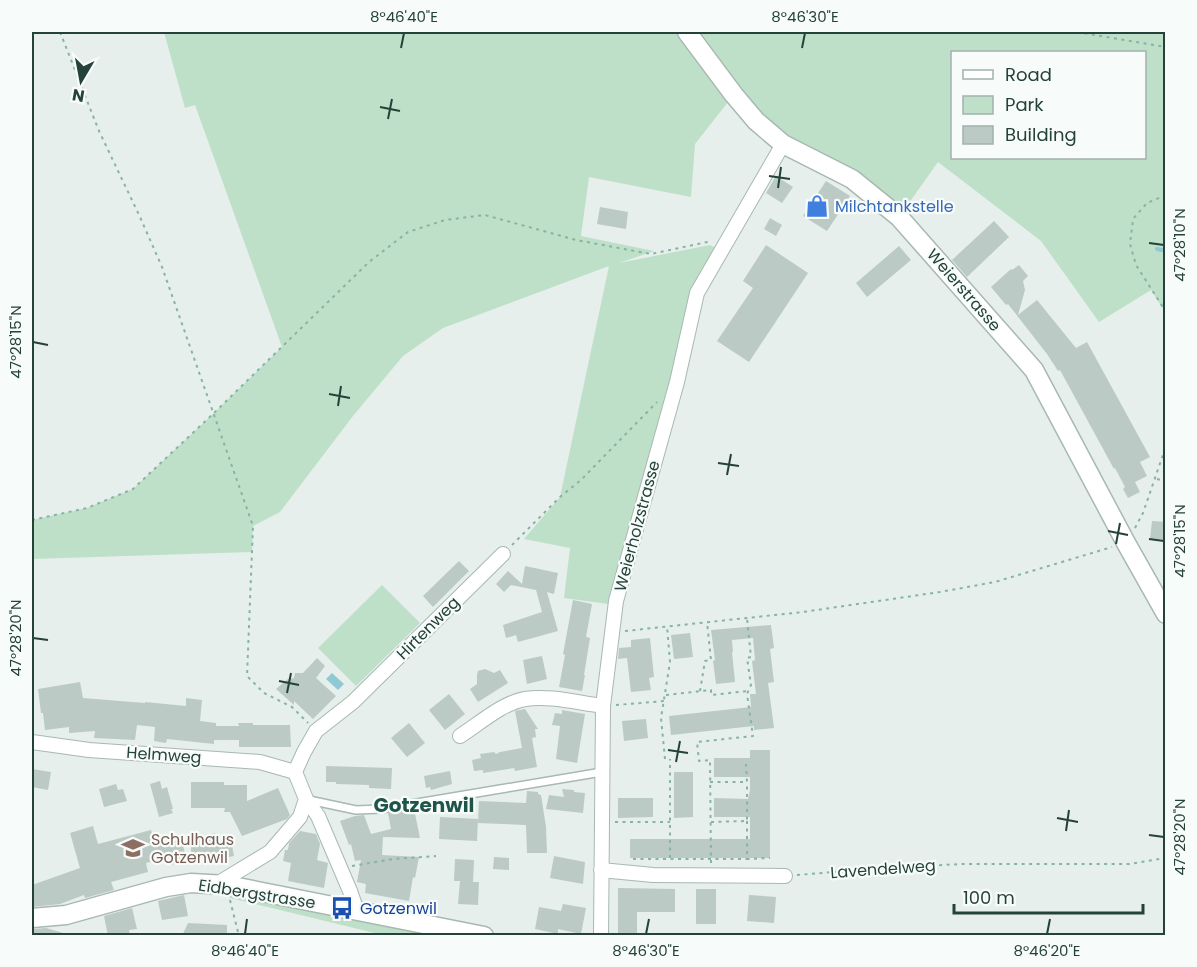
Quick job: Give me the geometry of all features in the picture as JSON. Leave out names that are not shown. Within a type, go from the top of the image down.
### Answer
[{"type":"street","name":"Weierstrasse","points":[[687,32],[756,121],[783,144],[852,179],[899,217],[1034,370],[1166,614]]},
{"type":"street","name":"Weierholzstrasse","points":[[601,936],[603,706],[616,601],[676,382],[697,292],[783,144]]},
{"type":"street","name":"Hirtenweg","points":[[295,772],[316,732],[353,702],[503,554]]},
{"type":"street","points":[[460,736],[500,710],[523,699],[548,698],[603,706]]},
{"type":"street","name":"Helmweg","points":[[32,742],[89,750],[260,762],[295,772]]},
{"type":"street","points":[[295,772],[306,799],[318,816],[357,911]]},
{"type":"street","points":[[222,885],[270,852],[300,817],[306,799]]},
{"type":"street","points":[[601,870],[653,875],[785,876]]},
{"type":"street","name":"Eidbergstrasse","points":[[32,918],[66,915],[166,887],[190,883],[222,885],[484,936]]},
{"type":"lane","points":[[306,799],[356,810],[381,809],[602,772]]},
{"type":"path","points":[[60,32],[99,131],[162,267],[253,526],[247,676],[264,693],[292,707],[316,732]]},
{"type":"path","points":[[1077,32],[1166,47]]},
{"type":"path","points":[[1166,195],[1147,203],[1133,219],[1130,244],[1136,265],[1166,312]]},
{"type":"path","points":[[32,520],[87,508],[132,489],[214,413],[369,262],[408,232],[445,219],[485,215],[576,240],[651,254],[730,238]]},
{"type":"path","points":[[503,554],[560,497],[581,480],[676,382]]},
{"type":"path","points":[[612,632],[802,612],[940,592],[984,584],[1126,543],[1143,513],[1166,446]]},
{"type":"path","points":[[1155,479],[1166,481]]},
{"type":"path","points":[[711,859],[710,760],[699,761],[697,742],[753,736],[748,691],[751,685],[747,658],[751,657],[747,618]]},
{"type":"path","points":[[700,691],[705,661],[711,660],[706,622]]},
{"type":"path","points":[[667,626],[670,662],[661,718],[668,759],[669,859]]},
{"type":"path","points":[[665,695],[711,690],[711,695],[748,691]]},
{"type":"path","points":[[603,706],[664,701]]},
{"type":"path","points":[[746,765],[747,858]]},
{"type":"path","points":[[710,782],[747,782]]},
{"type":"path","points":[[602,821],[669,822]]},
{"type":"path","points":[[711,822],[747,821]]},
{"type":"path","points":[[340,868],[393,859],[436,856]]},
{"type":"path","points":[[629,859],[770,858]]},
{"type":"path","name":"Lavendelweg","points":[[785,876],[962,864],[1129,864],[1166,858]]},
{"type":"path","points":[[222,885],[239,936]]},
{"type":"path","points":[[1052,930],[1052,936]]},
{"type":"green space","points":[[164,32],[1165,32],[1165,312],[1151,290],[1099,322],[1041,241],[938,162],[899,217],[784,139],[736,92],[695,144],[691,197],[589,177],[581,236],[654,251],[619,263],[710,245],[714,247],[608,604],[564,598],[570,548],[524,539],[560,497],[609,266],[443,328],[403,356],[353,416],[280,512],[253,526],[252,552],[32,559],[32,520],[87,508],[133,489],[282,347],[195,105],[185,108]]},
{"type":"green space","points":[[382,585],[420,623],[356,686],[318,648]]},
{"type":"green space","points":[[227,886],[484,935],[383,935],[230,898]]},
{"type":"water","points":[[332,673],[344,684],[338,690],[326,679]]},
{"type":"building","points":[[776,176],[793,187],[782,203],[766,193]]},
{"type":"building","points":[[826,181],[850,196],[827,231],[803,216]]},
{"type":"building","points":[[600,207],[628,212],[626,229],[597,224]]},
{"type":"building","points":[[770,218],[782,225],[776,236],[764,229]]},
{"type":"building","points":[[994,221],[1009,237],[967,277],[952,260]]},
{"type":"building","points":[[766,245],[808,273],[749,362],[717,341],[753,288],[743,281]]},
{"type":"building","points":[[899,246],[911,260],[867,297],[856,283]]},
{"type":"building","points":[[1019,265],[1028,276],[1023,281],[1025,290],[1018,315],[1037,300],[1076,348],[1087,342],[1150,457],[1140,462],[1147,476],[1135,482],[1140,492],[1128,498],[1115,468],[1060,370],[1058,371],[1008,304],[1006,305],[991,287]]},
{"type":"building","points":[[1152,521],[1166,522],[1166,540],[1150,539]]},
{"type":"building","points":[[459,561],[469,571],[433,607],[423,596]]},
{"type":"building","points":[[525,566],[558,573],[554,594],[547,592],[558,631],[518,642],[516,635],[506,638],[503,625],[542,612],[536,590],[511,585],[504,592],[496,584],[508,571],[522,584]]},
{"type":"building","points":[[573,600],[592,604],[586,637],[590,638],[582,691],[559,687]]},
{"type":"building","points":[[771,625],[774,648],[770,649],[774,682],[768,683],[774,728],[754,730],[754,726],[671,735],[669,716],[751,707],[750,694],[756,694],[752,661],[755,660],[753,638],[732,640],[735,682],[716,684],[711,630]]},
{"type":"building","points":[[690,633],[693,657],[674,659],[671,635]]},
{"type":"building","points":[[650,638],[654,677],[649,678],[651,690],[631,692],[627,658],[618,659],[619,648],[631,647],[631,640]]},
{"type":"building","points":[[542,656],[547,679],[527,684],[523,660]]},
{"type":"building","points":[[317,658],[325,666],[316,678],[336,696],[313,719],[294,701],[294,705],[276,689],[288,679],[294,678],[295,673],[303,673]]},
{"type":"building","points":[[485,669],[494,673],[500,670],[508,683],[478,702],[470,689],[477,684],[478,671]]},
{"type":"building","points":[[80,682],[83,698],[186,706],[186,698],[202,700],[200,721],[216,723],[216,726],[239,726],[238,723],[290,725],[291,747],[239,747],[239,740],[214,740],[214,744],[167,739],[166,743],[154,741],[155,727],[137,725],[135,740],[94,738],[95,731],[69,733],[69,727],[45,730],[38,689]]},
{"type":"building","points":[[449,694],[465,714],[445,730],[429,710]]},
{"type":"building","points":[[525,709],[538,729],[535,729],[536,737],[532,738],[537,767],[515,771],[514,768],[483,773],[483,770],[474,771],[472,760],[481,758],[480,754],[494,752],[496,754],[522,748],[515,711]]},
{"type":"building","points":[[562,710],[585,714],[577,763],[556,759],[560,726],[552,725],[555,713],[562,714]]},
{"type":"building","points":[[646,719],[648,738],[624,741],[622,721]]},
{"type":"building","points":[[409,723],[425,743],[407,757],[391,738]]},
{"type":"building","points":[[750,750],[770,750],[770,858],[630,858],[630,839],[750,839],[750,817],[714,817],[714,798],[748,799],[750,777],[714,777],[714,758],[750,758]]},
{"type":"building","points":[[326,766],[392,768],[391,789],[326,782]]},
{"type":"building","points":[[32,769],[51,772],[48,790],[32,787]]},
{"type":"building","points":[[450,771],[452,784],[431,790],[430,787],[426,788],[424,776]]},
{"type":"building","points":[[674,772],[693,772],[693,817],[674,818]]},
{"type":"building","points":[[160,781],[162,789],[167,787],[173,813],[159,817],[150,784]]},
{"type":"building","points":[[191,782],[247,785],[247,801],[278,788],[290,815],[287,819],[242,836],[230,812],[224,812],[225,808],[191,808]]},
{"type":"building","points":[[116,784],[118,790],[123,789],[127,801],[104,807],[99,789]]},
{"type":"building","points":[[562,789],[585,793],[583,813],[546,809],[549,795],[564,797]]},
{"type":"building","points":[[527,791],[538,792],[541,795],[547,853],[527,853],[526,825],[478,823],[479,801],[526,803]]},
{"type":"building","points":[[618,798],[653,798],[653,817],[618,818]]},
{"type":"building","points":[[414,809],[420,838],[383,837],[382,855],[419,857],[409,901],[365,893],[366,884],[357,882],[361,860],[355,861],[351,844],[349,845],[340,821],[364,815],[371,834],[391,829],[388,813]]},
{"type":"building","points":[[440,817],[478,819],[477,841],[439,839]]},
{"type":"building","points":[[93,826],[98,844],[151,830],[156,846],[181,839],[187,860],[171,865],[169,857],[146,863],[148,872],[111,882],[114,890],[85,898],[84,895],[60,904],[32,907],[32,885],[80,868],[70,833]]},
{"type":"building","points":[[300,831],[316,834],[320,844],[317,860],[328,863],[324,888],[288,881],[291,863],[283,861],[285,850],[288,850],[289,843]]},
{"type":"building","points":[[215,833],[217,843],[231,840],[234,856],[204,862],[203,856],[191,859],[191,839]]},
{"type":"building","points":[[554,856],[585,862],[583,884],[550,878]]},
{"type":"building","points":[[494,857],[509,858],[509,870],[493,869]]},
{"type":"building","points":[[455,859],[474,860],[473,882],[479,882],[478,905],[458,904],[460,881],[454,881]]},
{"type":"building","points":[[618,888],[675,889],[675,912],[637,912],[637,936],[618,936]]},
{"type":"building","points":[[696,889],[716,889],[716,924],[696,924]]},
{"type":"building","points":[[184,895],[188,916],[162,920],[158,901]]},
{"type":"building","points":[[749,895],[776,897],[774,923],[747,921]]},
{"type":"building","points":[[563,904],[586,908],[581,934],[558,929],[558,934],[535,929],[539,907],[561,911]]},
{"type":"building","points":[[132,908],[137,929],[129,930],[130,936],[108,936],[104,916]]},
{"type":"building","points":[[188,923],[227,925],[227,936],[182,936]]},
{"type":"building","points":[[46,928],[63,933],[62,936],[32,936],[33,929]]},
{"type":"waterway","points":[[1157,249],[1166,251]]},
{"type":"place","name":"Milchtankstelle","points":[[817,206]]},
{"type":"place","name":"Schulhaus Gotzenwil","points":[[133,848]]},
{"type":"place","name":"Gotzenwil","points":[[342,908]]},
{"type":"district","name":"Gotzenwil","points":[[424,805]]}]
